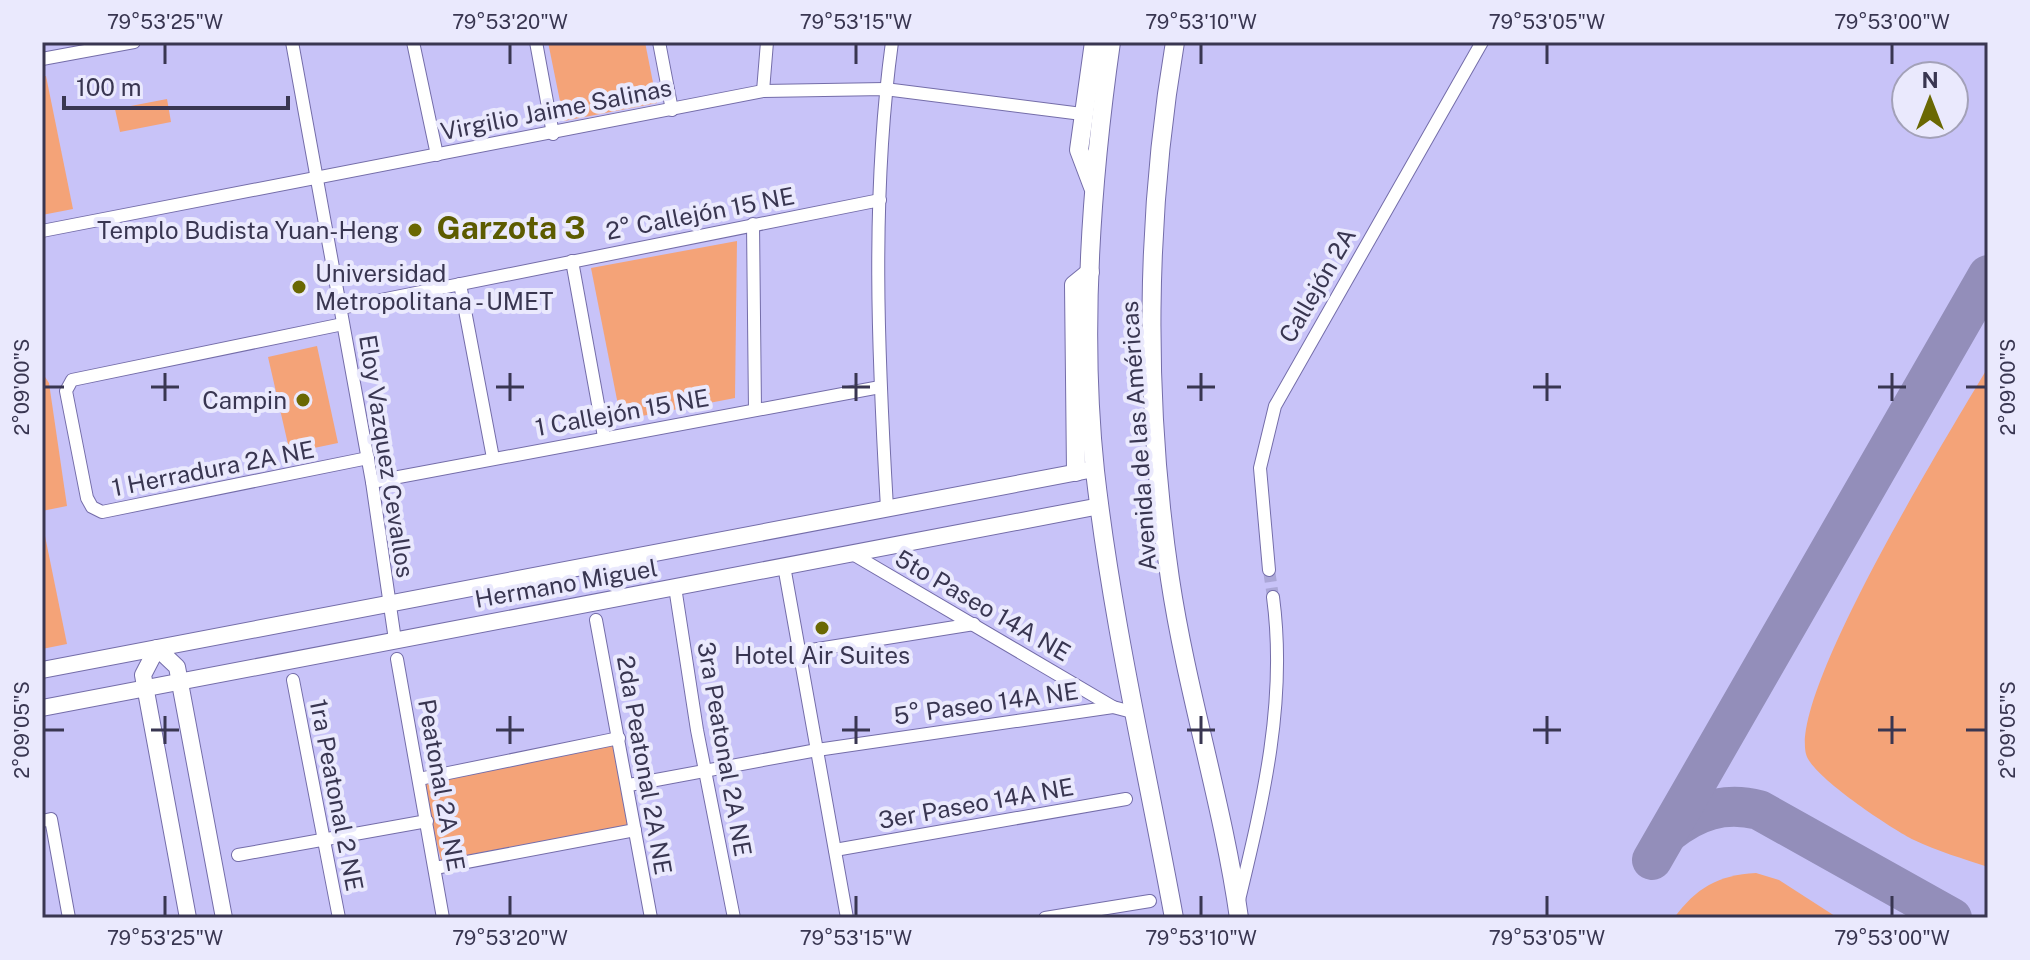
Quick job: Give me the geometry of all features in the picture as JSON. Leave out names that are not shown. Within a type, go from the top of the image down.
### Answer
[{"type":"main road","points":[[1094,42],[1079,150],[1095,191]]},
{"type":"main road","points":[[1095,191],[1111,42]]},
{"type":"main road","name":"Avenida de las Américas","points":[[1175,42],[1154,250],[1156,430],[1178,623],[1238,913]]},
{"type":"main road","name":"Avenida de las Américas","points":[[1095,191],[1090,272],[1076,280],[1074,285],[1086,471],[1100,506],[1174,918]]},
{"type":"street","points":[[42,59],[134,42]]},
{"type":"street","name":"Eloy Vazquez Cevallos","points":[[292,42],[368,458],[395,640]]},
{"type":"street","points":[[413,42],[437,155]]},
{"type":"street","points":[[536,42],[553,134]]},
{"type":"street","points":[[659,42],[672,110]]},
{"type":"street","points":[[763,91],[767,42]]},
{"type":"street","points":[[887,508],[880,387],[880,200],[885,89],[892,42]]},
{"type":"street","name":"Callejón 2A","points":[[1269,570],[1260,494],[1262,449],[1275,406],[1482,42]]},
{"type":"street","name":"Virgilio Jaime Salinas","points":[[42,231],[763,91],[885,89],[1082,114]]},
{"type":"street","name":"2° Callejón 15 NE","points":[[341,308],[880,200]]},
{"type":"street","points":[[753,224],[755,410]]},
{"type":"street","points":[[572,261],[604,437]]},
{"type":"street","points":[[460,284],[493,458]]},
{"type":"street","name":"1 Herradura 2A NE","points":[[343,324],[72,380],[66,391],[87,498],[92,507],[102,512],[368,458]]},
{"type":"street","name":"1 Callejón 15 NE","points":[[372,482],[880,387]]},
{"type":"street","name":"Hermano Miguel","points":[[42,670],[1086,471]]},
{"type":"street","name":"Hermano Miguel","points":[[42,708],[1100,506]]},
{"type":"street","name":"5to Paseo 14A NE","points":[[851,553],[1113,707],[1136,713]]},
{"type":"street","points":[[784,566],[847,918]]},
{"type":"street","name":"3ra Peatonal 2A NE","points":[[675,587],[705,771],[734,918]]},
{"type":"street","points":[[1238,913],[1273,740],[1279,660],[1273,597]]},
{"type":"street","name":"2da Peatonal 2A NE","points":[[596,620],[629,785],[651,918]]},
{"type":"street","points":[[799,652],[974,624]]},
{"type":"street","points":[[188,918],[143,675],[157,648],[177,667],[224,918]]},
{"type":"street","name":"Peatonal 2A NE","points":[[397,659],[443,918]]},
{"type":"street","name":"1ra Peatonal 2 NE","points":[[293,680],[339,918]]},
{"type":"street","name":"5° Paseo 14A NE","points":[[629,785],[817,750],[1113,707]]},
{"type":"street","points":[[419,779],[619,738]]},
{"type":"street","name":"3er Paseo 14A NE","points":[[835,850],[1126,799]]},
{"type":"street","points":[[47,820],[69,918]]},
{"type":"street","points":[[238,855],[427,821]]},
{"type":"street","points":[[435,868],[635,830]]},
{"type":"street","points":[[1045,918],[1150,901]]},
{"type":"shaded area","points":[[548,42],[645,42],[657,103],[564,121]]},
{"type":"shaded area","points":[[46,76],[73,209],[42,215],[42,77]]},
{"type":"shaded area","points":[[167,99],[171,122],[120,132],[115,109]]},
{"type":"shaded area","points":[[737,241],[735,398],[621,420],[591,268]]},
{"type":"shaded area","name":"Campin","points":[[317,346],[338,443],[290,453],[268,357]]},
{"type":"shaded area","points":[[1988,367],[1988,867],[1903,834],[1837,788],[1811,764],[1806,754],[1808,722],[1822,676],[1847,621],[1909,501]]},
{"type":"shaded area","points":[[43,374],[49,383],[67,506],[42,511]]},
{"type":"shaded area","points":[[45,536],[67,644],[42,649],[42,537]]},
{"type":"shaded area","points":[[613,739],[628,825],[441,860],[421,778]]},
{"type":"shaded area","points":[[1756,873],[1779,880],[1838,918],[1674,918],[1709,885],[1730,877]]},
{"type":"taxiway","points":[[1652,860],[1988,275]]},
{"type":"taxiway","points":[[1668,833],[1710,810],[1734,807],[1759,810],[1952,918]]},
{"type":"tunnel","points":[[1269,570],[1273,597]]},
{"type":"place","name":"Templo Budista Yuan-Heng","points":[[415,230]]},
{"type":"place","name":"Universidad Metropolitana - UMET","points":[[299,287]]},
{"type":"place","name":"Campin","points":[[303,400]]},
{"type":"place","name":"Hotel Air Suites","points":[[822,628]]},
{"type":"district","name":"Garzota 3","points":[[511,227]]}]
